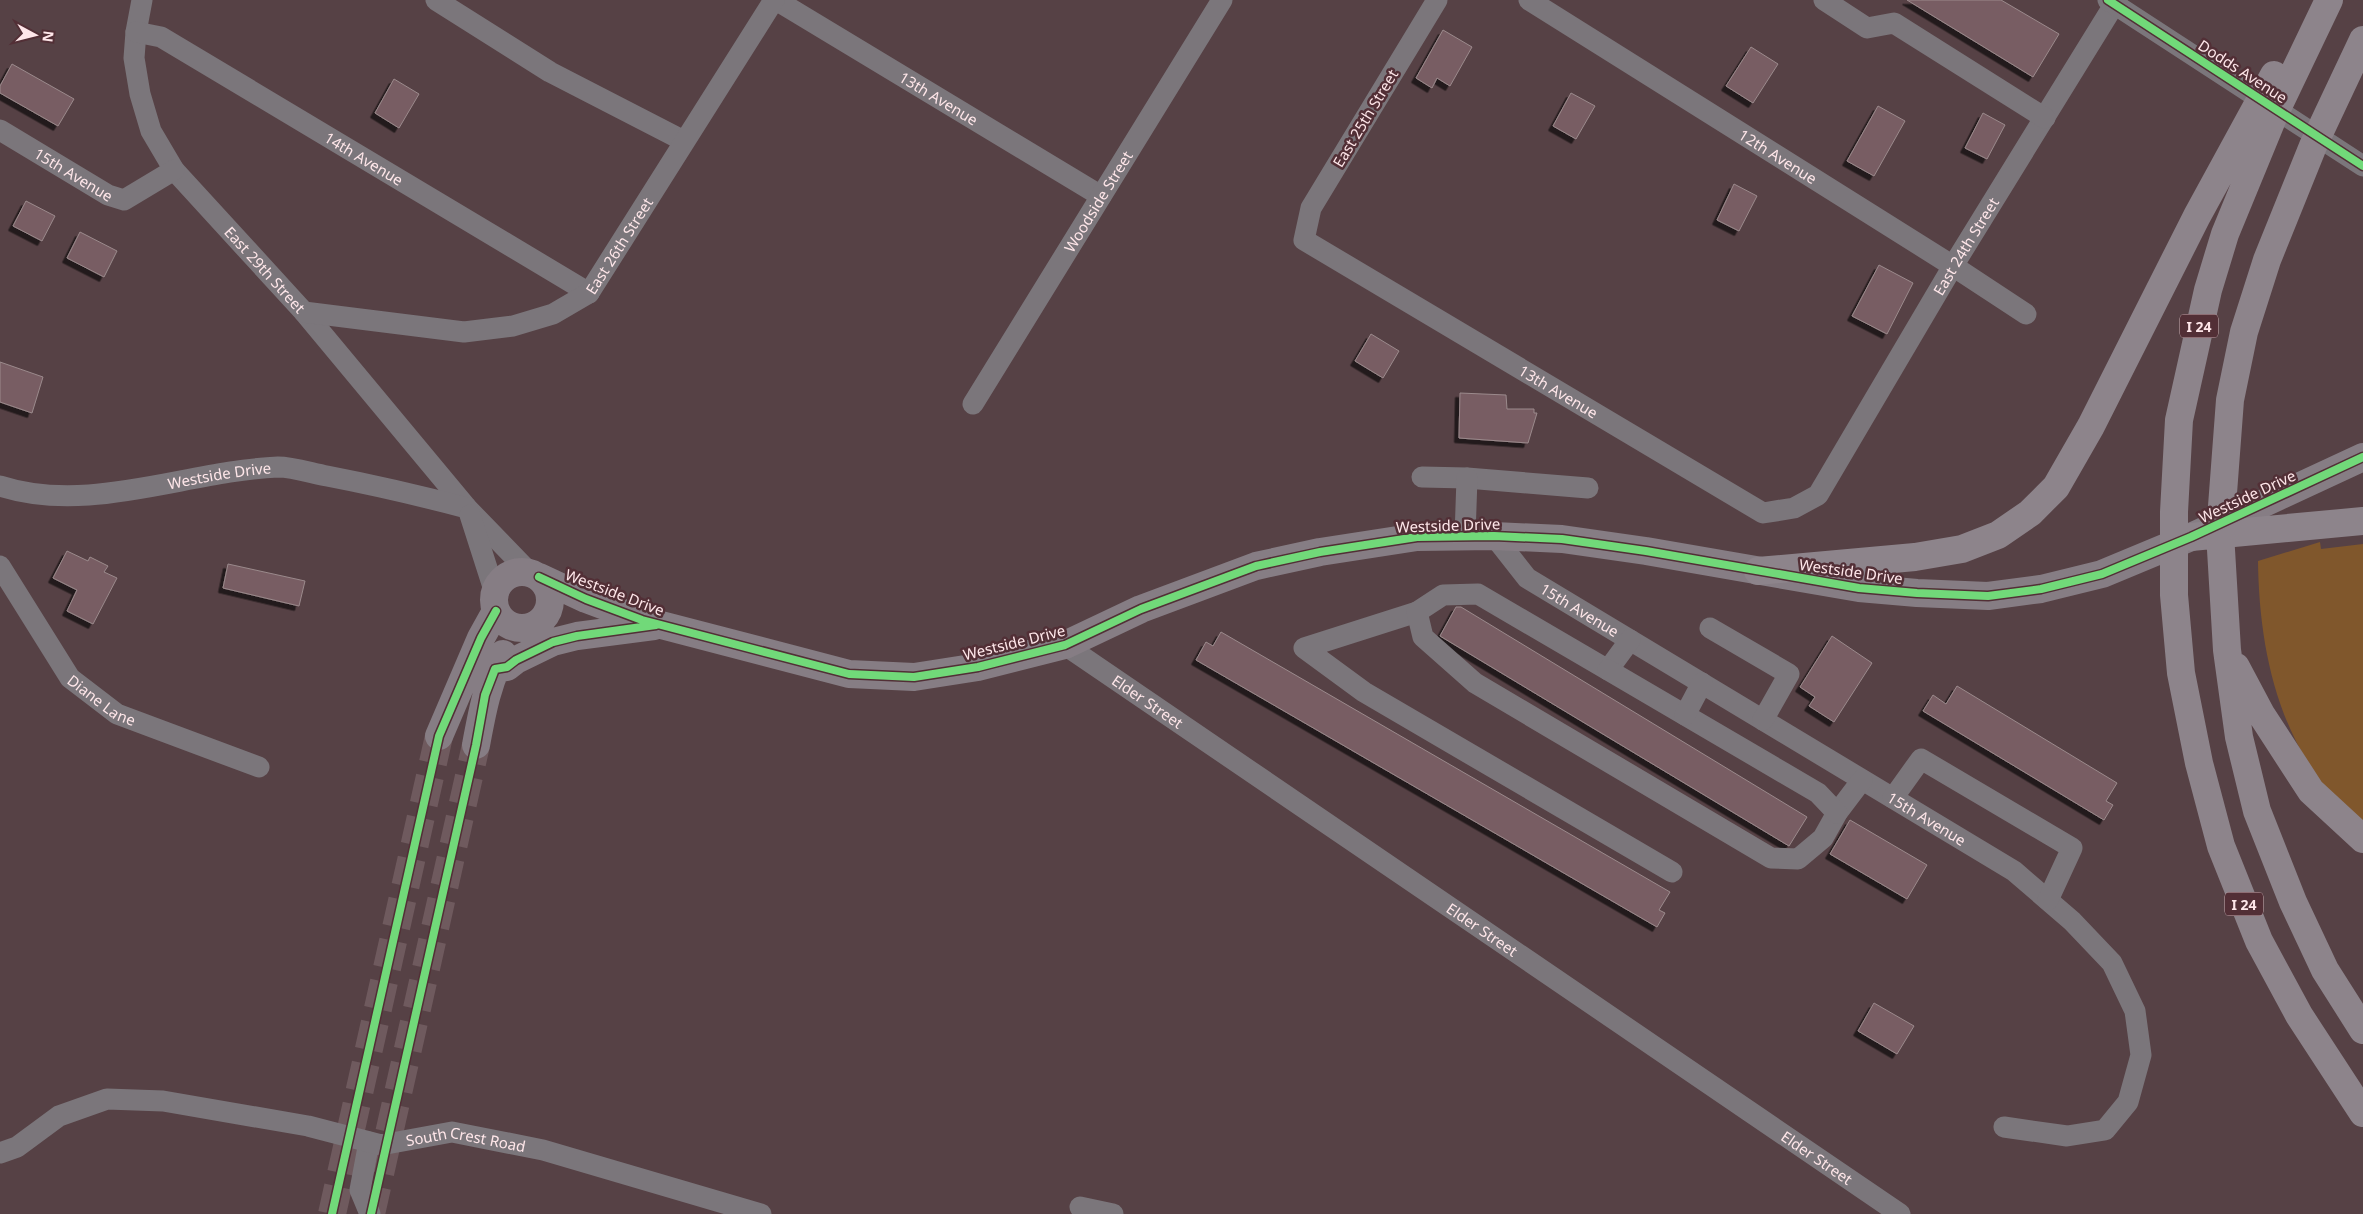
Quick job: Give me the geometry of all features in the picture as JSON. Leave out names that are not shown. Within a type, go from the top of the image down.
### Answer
[{"type":"highway","points":[[1758,571],[1915,557],[1962,549],[1998,535],[2030,513],[2056,487],[2091,426],[2197,216],[2319,7]]},
{"type":"highway","name":"I 24","points":[[2319,7],[2225,234],[2196,341],[2179,420],[2174,512],[2174,586],[2181,672],[2199,763],[2221,846],[2259,941],[2299,1015],[2363,1112]]},
{"type":"highway","points":[[2362,41],[2313,146],[2267,260],[2244,332],[2230,400],[2220,533],[2228,650],[2239,737],[2257,811],[2293,902],[2325,970],[2363,1030]]},
{"type":"highway","points":[[2191,537],[2363,521]]},
{"type":"highway","points":[[2228,650],[2261,714],[2311,791],[2363,839]]},
{"type":"main road","name":"Westside Drive","points":[[535,575],[586,599],[651,622],[849,674],[914,677],[978,667],[1065,645],[1141,609],[1256,566],[1367,544],[1417,537],[1494,536],[1562,539],[1858,588],[1917,593],[1988,596],[2040,589],[2102,574],[2191,537],[2363,457]]},
{"type":"main road","points":[[439,736],[481,638],[495,602],[498,585],[512,574],[535,575],[546,584],[551,602],[535,624],[505,651],[495,669],[485,695],[476,745]]},
{"type":"main road","points":[[495,602],[508,625],[535,624]]},
{"type":"main road","name":"Westside Drive","points":[[535,624],[651,622]]},
{"type":"main road","points":[[495,669],[507,667],[532,652],[569,638],[651,622]]},
{"type":"street","name":"East 29th Street","points":[[142,0],[136,32],[134,58],[140,94],[151,131],[174,170],[304,312],[468,508],[535,575]]},
{"type":"street","points":[[436,0],[550,72],[684,141]]},
{"type":"street","name":"East 26th Street","points":[[304,312],[464,332],[513,326],[554,314],[589,293],[775,0]]},
{"type":"street","name":"13th Avenue","points":[[775,0],[1101,196]]},
{"type":"street","name":"Woodside Street","points":[[973,404],[1222,0]]},
{"type":"street","name":"East 25th Street","points":[[1304,240],[1311,208],[1437,0]]},
{"type":"street","name":"12th Avenue","points":[[1529,0],[1953,266],[2026,314]]},
{"type":"street","points":[[1824,0],[1867,28],[1894,23],[2045,118]]},
{"type":"street","name":"East 24th Street","points":[[1818,494],[1953,266],[2045,118],[2113,1]]},
{"type":"street","name":"Dodds Avenue","points":[[2113,1],[2363,166]]},
{"type":"street","name":"14th Avenue","points":[[136,32],[161,37],[589,293]]},
{"type":"street","name":"15th Avenue","points":[[0,130],[108,195],[124,200],[174,170]]},
{"type":"street","name":"13th Avenue","points":[[1304,240],[1763,513],[1794,508],[1818,494]]},
{"type":"street","name":"Westside Drive","points":[[0,486],[11,490],[76,497],[136,489],[214,474],[280,467],[391,488],[468,508]]},
{"type":"street","points":[[1422,477],[1468,478],[1588,488]]},
{"type":"street","points":[[1465,536],[1468,478]]},
{"type":"street","name":"East 29th Street","points":[[468,508],[495,602]]},
{"type":"street","name":"15th Avenue","points":[[1494,536],[1527,578],[2014,871],[2072,921],[2112,963],[2135,1011],[2141,1055],[2128,1102],[2105,1130],[2067,1136],[2004,1127]]},
{"type":"street","name":"Diane Lane","points":[[0,566],[70,678],[117,714],[259,767]]},
{"type":"street","points":[[1672,872],[1364,692],[1304,648],[1417,612],[1443,595],[1478,594],[1818,792],[1838,813]]},
{"type":"street","points":[[1417,612],[1422,637],[1475,683],[1771,858],[1798,859],[1823,838],[1838,813],[1862,780]]},
{"type":"street","points":[[1710,628],[1789,674],[1763,720]]},
{"type":"street","points":[[1608,670],[1630,640]]},
{"type":"street","name":"Elder Street","points":[[1065,645],[1900,1214]]},
{"type":"street","points":[[1686,715],[1702,683]]},
{"type":"street","points":[[1893,798],[1921,758],[2072,848],[2048,900]]},
{"type":"street","name":"South Crest Road","points":[[0,1153],[17,1147],[59,1116],[107,1099],[163,1100],[308,1126],[381,1145],[452,1132],[542,1150],[762,1214]]},
{"type":"street","points":[[369,1142],[360,1190],[370,1214]]},
{"type":"street","points":[[1080,1207],[1113,1214]]},
{"type":"shaded area","points":[[2320,542],[2321,549],[2363,544],[2363,823],[2326,788],[2306,759],[2292,733],[2281,706],[2272,678],[2266,649],[2259,590],[2258,561]]},
{"type":"building","points":[[1907,0],[2001,0],[2059,34],[2033,77]]},
{"type":"building","points":[[1443,30],[1472,47],[1450,86],[1437,78],[1432,88],[1416,78]]},
{"type":"building","points":[[1751,47],[1778,64],[1753,103],[1726,86]]},
{"type":"building","points":[[12,64],[74,99],[58,126],[0,93],[0,86]]},
{"type":"building","points":[[394,79],[419,94],[399,128],[375,113]]},
{"type":"building","points":[[1571,93],[1595,106],[1576,139],[1553,126]]},
{"type":"building","points":[[1878,106],[1905,121],[1874,176],[1847,161]]},
{"type":"building","points":[[1983,113],[2005,125],[1987,159],[1965,148]]},
{"type":"building","points":[[1734,184],[1757,196],[1739,231],[1717,220]]},
{"type":"building","points":[[26,201],[55,216],[42,241],[13,226]]},
{"type":"building","points":[[80,232],[117,251],[104,277],[67,258]]},
{"type":"building","points":[[1879,265],[1913,283],[1887,334],[1852,316]]},
{"type":"building","points":[[1371,334],[1399,351],[1383,378],[1355,361]]},
{"type":"building","points":[[0,362],[43,377],[32,413],[0,402]]},
{"type":"building","points":[[1460,393],[1506,395],[1507,409],[1534,409],[1534,413],[1537,413],[1528,443],[1459,438]]},
{"type":"building","points":[[67,551],[88,561],[90,557],[108,566],[104,572],[117,578],[93,624],[67,611],[77,590],[53,578]]},
{"type":"building","points":[[228,564],[305,581],[299,606],[223,588]]},
{"type":"building","points":[[1456,607],[1461,607],[1807,817],[1789,846],[1440,636]]},
{"type":"building","points":[[1221,632],[1670,892],[1659,910],[1665,913],[1657,927],[1196,660],[1206,642],[1213,646]]},
{"type":"building","points":[[1832,636],[1872,663],[1834,722],[1809,706],[1815,697],[1800,687]]},
{"type":"building","points":[[1957,686],[2117,783],[2106,801],[2113,805],[2104,820],[1923,711],[1933,695],[1946,704]]},
{"type":"building","points":[[1850,820],[1927,865],[1907,899],[1830,854]]},
{"type":"building","points":[[1874,1003],[1914,1026],[1897,1054],[1858,1031]]},
{"type":"tunnel","points":[[332,1214],[439,736]]},
{"type":"tunnel","points":[[371,1214],[476,745]]},
{"type":"cycle path","points":[[2108,0],[2363,166]]},
{"type":"cycle path","points":[[539,577],[586,599],[642,620],[849,674],[914,677],[978,667],[1065,645],[1141,609],[1256,566],[1320,552],[1417,537],[1494,536],[1562,539],[1646,551],[1859,588],[1917,593],[1988,596],[2041,589],[2102,574],[2191,537],[2363,457]]},
{"type":"cycle path","points":[[332,1214],[439,736],[481,638],[496,611]]},
{"type":"cycle path","points":[[371,1214],[476,745],[485,695],[495,669],[507,667],[516,660],[553,642],[577,636],[656,625]]}]
